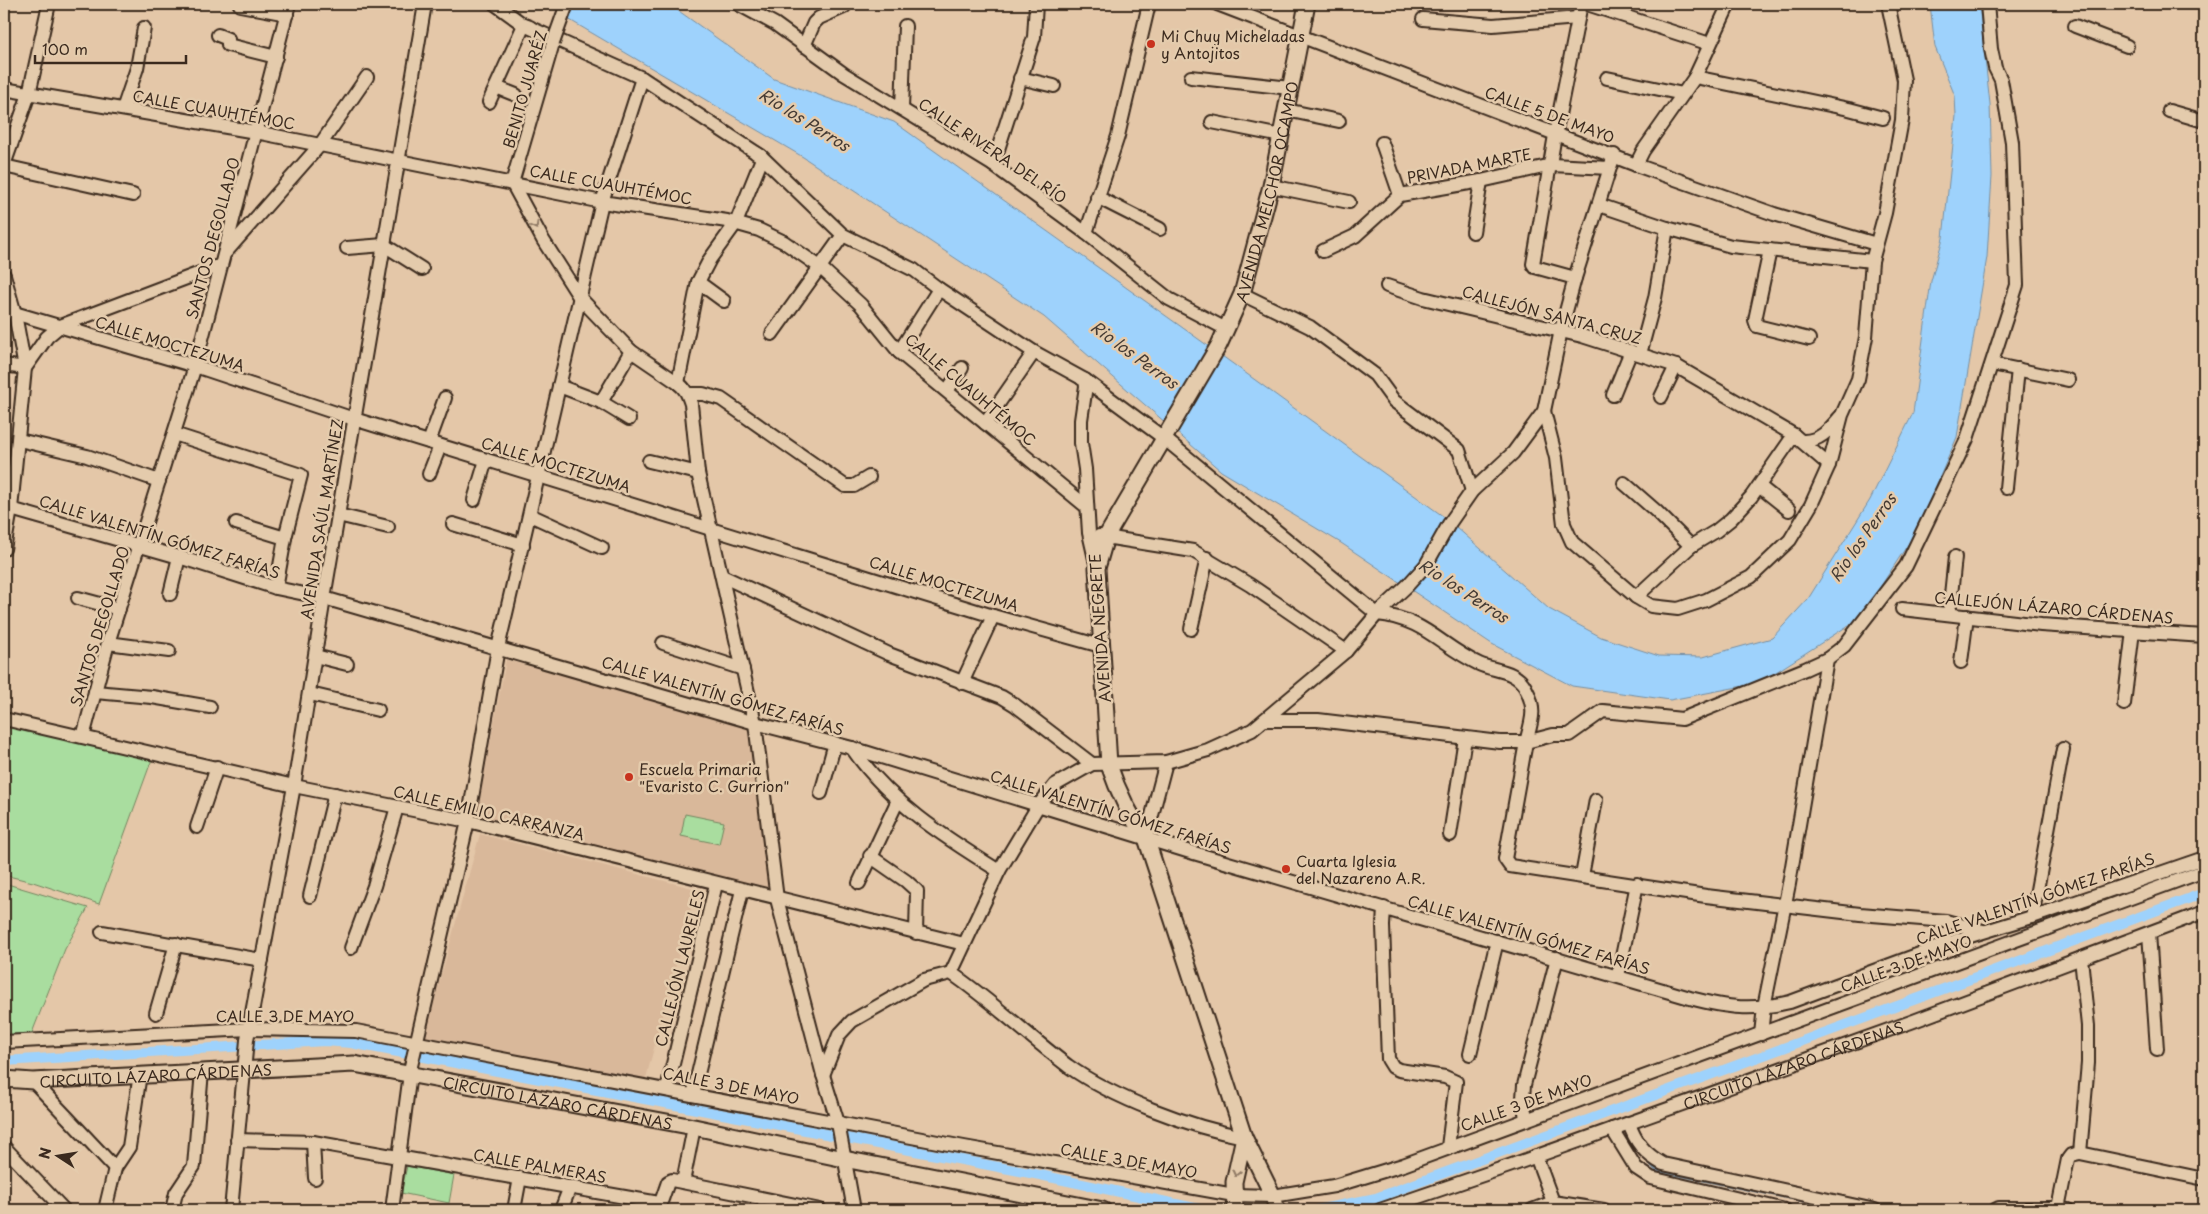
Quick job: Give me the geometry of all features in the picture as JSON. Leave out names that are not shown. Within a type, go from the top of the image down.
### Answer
[{"type":"main road","name":"AVENIDA MELCHOR OCAMPO","points":[[1097,568],[1106,537],[1219,344],[1242,294],[1270,186],[1307,4]]},
{"type":"main road","name":"AVENIDA NEGRETE","points":[[1097,568],[1110,765],[1118,790],[1131,816],[1146,838],[1244,1136],[1275,1203]]},
{"type":"main road","name":"CIRCUITO LÁZARO CÁRDENAS","points":[[4,1079],[33,1081],[354,1064],[410,1070],[694,1127],[842,1153],[1084,1208],[1104,1210]]},
{"type":"main road","points":[[1234,1210],[1234,1182],[1244,1136]]},
{"type":"street","points":[[49,4],[29,94],[4,166],[133,195]]},
{"type":"street","name":"AVENIDA SAÚL MARTÍNEZ","points":[[231,1210],[243,1069],[248,1034],[310,694],[324,598],[425,4]]},
{"type":"street","points":[[494,4],[524,24],[642,78],[761,156],[843,235],[914,270],[939,289],[1034,352],[1085,380],[1164,439],[1377,614],[1396,616],[1417,624],[1479,664],[1510,673],[1524,685],[1534,711],[1526,742],[1505,859],[1510,866],[1706,896],[1860,914],[1946,921],[1984,931]]},
{"type":"street","name":"BENITO JUARÉZ","points":[[512,183],[553,43],[567,4]]},
{"type":"street","name":"CALLE RIVERA DEL RÍO","points":[[738,4],[774,24],[844,74],[993,166],[1086,233],[1169,300],[1226,329]]},
{"type":"street","points":[[804,46],[814,23],[819,18],[844,7],[845,4]]},
{"type":"street","points":[[993,166],[1034,37],[1036,4]]},
{"type":"street","points":[[1086,233],[1118,136],[1149,4]]},
{"type":"street","name":"CALLE 5 DE MAYO","points":[[1217,4],[1556,135],[1774,214],[1876,244]]},
{"type":"street","points":[[1575,278],[1535,267],[1533,264],[1581,4]]},
{"type":"street","points":[[1587,4],[1710,44]]},
{"type":"street","points":[[1636,164],[1643,151],[1695,77],[1729,4]]},
{"type":"street","points":[[1544,411],[1556,458],[1564,524],[1572,542],[1636,597],[1652,606],[1678,609],[1706,600],[1751,577],[1790,540],[1811,505],[1829,465],[1842,415],[1858,379],[1866,337],[1872,261],[1887,205],[1902,120],[1904,80],[1888,4]]},
{"type":"street","points":[[1265,720],[1318,720],[1500,742],[1526,742],[1553,735],[1569,735],[1603,711],[1682,719],[1744,696],[1827,659],[1844,646],[1906,566],[1967,439],[2016,285],[2012,142],[2002,80],[1995,68],[1991,49],[1987,4]]},
{"type":"street","points":[[240,5],[288,9]]},
{"type":"street","name":"SANTOS DEGOLLADO","points":[[83,737],[108,643],[195,366],[288,9]]},
{"type":"street","points":[[1423,19],[1493,25],[1578,18]]},
{"type":"street","points":[[489,102],[524,24]]},
{"type":"street","points":[[902,109],[905,26]]},
{"type":"street","points":[[2074,26],[2126,46]]},
{"type":"street","points":[[123,108],[138,68],[144,28]]},
{"type":"street","points":[[218,35],[228,39],[228,46],[276,57]]},
{"type":"street","points":[[25,368],[47,337],[60,326],[223,260],[320,145],[367,77]]},
{"type":"street","points":[[1190,77],[1290,88]]},
{"type":"street","points":[[1695,77],[1850,109],[1883,118]]},
{"type":"street","points":[[392,1210],[410,1070],[468,821],[498,648],[602,202],[642,78]]},
{"type":"street","points":[[1020,78],[1054,86]]},
{"type":"street","points":[[1607,78],[1683,94]]},
{"type":"street","points":[[496,87],[516,95]]},
{"type":"street","name":"CALLE CUAUHTÉMOC","points":[[4,89],[256,132],[602,202],[736,223],[759,230],[784,242],[820,267],[861,305],[899,352],[1087,507]]},
{"type":"street","points":[[1286,110],[1340,121]]},
{"type":"street","points":[[2169,111],[2204,121]]},
{"type":"street","points":[[1212,122],[1281,136]]},
{"type":"street","points":[[1382,143],[1400,195]]},
{"type":"street","points":[[823,1075],[838,1035],[852,1021],[924,980],[951,972],[999,870],[1038,806],[1055,785],[1092,764],[1166,762],[1208,750],[1252,730],[1346,651],[1377,614],[1426,565],[1441,538],[1472,491],[1513,453],[1544,411],[1560,330],[1614,155]]},
{"type":"street","points":[[678,382],[698,282],[710,258],[736,223],[761,161],[761,156]]},
{"type":"street","name":"PRIVADA MARTE","points":[[1323,251],[1355,236],[1400,195],[1481,181],[1552,164],[1610,168]]},
{"type":"street","points":[[1472,232],[1481,181]]},
{"type":"street","points":[[512,183],[548,247],[580,298],[631,351],[678,382],[685,388],[688,394],[691,404],[698,473],[755,723],[777,899],[823,1075],[839,1126],[842,1153],[854,1210]]},
{"type":"street","points":[[1270,186],[1349,202]]},
{"type":"street","points":[[1097,198],[1160,229]]},
{"type":"street","points":[[1599,205],[1667,228],[1731,246],[1872,261]]},
{"type":"street","points":[[1613,396],[1636,352],[1655,298],[1667,228]]},
{"type":"street","points":[[772,334],[843,235]]},
{"type":"street","points":[[347,248],[384,245],[422,269]]},
{"type":"street","points":[[1770,250],[1755,320],[1757,326],[1809,339]]},
{"type":"street","points":[[4,275],[10,312],[25,368],[19,440],[8,508],[4,549]]},
{"type":"street","points":[[698,282],[724,301]]},
{"type":"street","name":"CALLEJÓN SANTA CRUZ","points":[[1387,286],[1417,297],[1560,330],[1636,352],[1676,366],[1798,438],[1829,465]]},
{"type":"street","points":[[899,352],[939,289]]},
{"type":"street","points":[[1242,294],[1310,328],[1375,375],[1394,401],[1459,450],[1472,491]]},
{"type":"street","name":"CALLE MOCTEZUMA","points":[[10,312],[195,366],[354,419],[993,616],[1101,646]]},
{"type":"street","points":[[601,402],[631,351]]},
{"type":"street","points":[[985,423],[1034,352]]},
{"type":"street","points":[[1992,364],[2068,380]]},
{"type":"street","points":[[4,365],[25,368]]},
{"type":"street","points":[[1661,397],[1676,366]]},
{"type":"street","points":[[947,391],[962,368]]},
{"type":"street","points":[[2006,488],[2018,369]]},
{"type":"street","name":"AVENIDA NEGRETE","points":[[1085,380],[1081,443],[1085,469],[1089,533],[1097,568]]},
{"type":"street","points":[[559,386],[601,402],[630,419]]},
{"type":"street","points":[[688,394],[703,394],[721,399],[845,486],[854,486],[869,477]]},
{"type":"street","points":[[429,474],[444,398]]},
{"type":"street","points":[[1636,597],[1691,546],[1731,519],[1798,438],[1810,442],[1826,434],[1842,415]]},
{"type":"street","points":[[174,434],[301,475],[285,538],[276,588]]},
{"type":"street","points":[[19,440],[87,456],[159,481]]},
{"type":"street","points":[[474,500],[486,460]]},
{"type":"street","points":[[649,460],[698,473]]},
{"type":"street","points":[[1624,483],[1656,511],[1691,546]]},
{"type":"street","points":[[1759,486],[1789,510]]},
{"type":"street","name":"CALLE VALENTÍN GÓMEZ FARÍAS","points":[[8,508],[140,545],[276,588],[324,598],[755,723],[852,748],[1146,838],[1690,998],[1728,1007],[1764,1007],[1819,992],[1957,940],[2032,917],[2204,858]]},
{"type":"street","points":[[530,515],[602,548]]},
{"type":"street","points":[[338,516],[388,527]]},
{"type":"street","points":[[236,523],[285,538]]},
{"type":"street","points":[[453,524],[523,545]]},
{"type":"street","points":[[1089,533],[1181,548],[1207,558],[1346,651]]},
{"type":"street","points":[[170,594],[179,557]]},
{"type":"street","points":[[1949,614],[1955,557]]},
{"type":"street","points":[[1191,629],[1207,558]]},
{"type":"street","points":[[722,576],[889,654],[1002,697],[1092,764]]},
{"type":"street","points":[[78,598],[119,609]]},
{"type":"street","name":"CALLEJÓN LÁZARO CÁRDENAS","points":[[1902,609],[2048,626],[2204,636]]},
{"type":"street","points":[[962,682],[993,616]]},
{"type":"street","points":[[1961,662],[1967,616]]},
{"type":"street","points":[[2124,704],[2133,631]]},
{"type":"street","points":[[108,643],[169,651]]},
{"type":"street","points":[[663,643],[743,669]]},
{"type":"street","points":[[315,656],[347,664]]},
{"type":"street","points":[[1761,1034],[1764,1007],[1827,659]]},
{"type":"street","points":[[95,692],[210,707]]},
{"type":"street","points":[[310,694],[378,710]]},
{"type":"street","name":"CALLE EMILIO CARRANZA","points":[[4,719],[294,786],[468,821],[964,944]]},
{"type":"street","points":[[1450,835],[1464,738]]},
{"type":"street","points":[[821,793],[835,744]]},
{"type":"street","points":[[852,748],[864,766],[898,800],[945,837],[999,870]]},
{"type":"street","points":[[2032,917],[2063,748]]},
{"type":"street","points":[[1146,838],[1166,762]]},
{"type":"street","points":[[197,827],[217,767]]},
{"type":"street","points":[[310,896],[335,794]]},
{"type":"street","points":[[859,883],[870,856],[898,800]]},
{"type":"street","points":[[1582,876],[1596,800]]},
{"type":"street","points":[[351,948],[374,886],[397,807]]},
{"type":"street","points":[[870,856],[917,891],[916,933]]},
{"type":"street","name":"CALLE 3 DE MAYO","points":[[4,1042],[356,1031],[415,1046],[667,1090],[839,1126],[1275,1203],[1403,1165],[2204,871]]},
{"type":"street","name":"CALLEJÓN LAURELES","points":[[667,1090],[716,884]]},
{"type":"street","points":[[1618,976],[1637,884]]},
{"type":"street","points":[[693,1095],[742,890]]},
{"type":"street","points":[[1384,908],[1388,1059],[1393,1067],[1399,1070],[1445,1077],[1456,1082],[1448,1147]]},
{"type":"street","name":"CIRCUITO LÁZARO CÁRDENAS","points":[[1380,1210],[1911,1022],[2204,912]]},
{"type":"street","points":[[1946,921],[1966,959]]},
{"type":"street","points":[[102,932],[262,960]]},
{"type":"street","points":[[2149,932],[2157,1049]]},
{"type":"street","points":[[1470,1054],[1497,941]]},
{"type":"street","points":[[156,1013],[176,944]]},
{"type":"street","points":[[1526,1119],[1523,1098],[1524,1085],[1557,958]]},
{"type":"street","points":[[2080,1152],[2088,1063],[2088,1026],[2081,958]]},
{"type":"street","points":[[951,972],[976,990],[1068,1066],[1113,1094],[1214,1130],[1244,1136]]},
{"type":"street","points":[[172,1210],[176,1193],[194,1166],[202,1071]]},
{"type":"street","points":[[105,1210],[115,1168],[129,1147],[140,1074]]},
{"type":"street","points":[[33,1081],[115,1168]]},
{"type":"street","points":[[1629,1123],[1634,1140],[1650,1157],[1663,1164],[1875,1210]]},
{"type":"street","points":[[694,1127],[683,1182],[820,1210]]},
{"type":"street","points":[[1612,1129],[1636,1168],[1651,1178],[1785,1210]]},
{"type":"street","name":"CALLE PALMERAS","points":[[237,1140],[313,1142],[659,1203],[668,1182],[672,1180],[683,1182]]},
{"type":"street","points":[[313,1142],[315,1178]]},
{"type":"street","points":[[4,1147],[64,1210]]},
{"type":"street","points":[[1995,1210],[1999,1208],[2063,1209],[2068,1159],[2080,1152],[2204,1179]]},
{"type":"street","points":[[1536,1156],[1555,1206]]},
{"type":"street","points":[[514,1210],[520,1178]]},
{"type":"street","points":[[561,1210],[570,1186]]},
{"type":"street","points":[[1532,1210],[1555,1206],[1604,1210]]},
{"type":"shaded area","points":[[506,660],[752,726],[769,888],[476,817]]},
{"type":"shaded area","points":[[480,834],[696,889],[645,1082],[424,1038]]},
{"type":"green space","points":[[4,725],[152,759],[99,904],[33,882],[4,875]]},
{"type":"green space","points":[[685,814],[724,822],[719,844],[681,836]]},
{"type":"green space","points":[[4,883],[88,908],[65,949],[32,1033],[4,1035]]},
{"type":"green space","points":[[407,1166],[454,1175],[449,1203],[401,1193]]},
{"type":"water","name":"Rio los Perros","points":[[548,4],[669,4],[774,79],[894,122],[1447,519],[1549,609],[1601,637],[1659,656],[1703,657],[1772,638],[1808,599],[1870,500],[1913,413],[1931,281],[1943,238],[1956,116],[1955,96],[1935,47],[1930,4],[1979,4],[1990,104],[1992,176],[1987,257],[1957,437],[1916,532],[1860,618],[1759,683],[1670,700],[1572,686],[1492,644],[1341,543],[1221,471],[1044,317],[803,157],[568,19]]},
{"type":"waterway","points":[[1317,1210],[1376,1198],[2204,893]]},
{"type":"waterway","points":[[4,1061],[325,1041],[351,1043],[1040,1175],[1204,1210]]},
{"type":"waterway","points":[[1645,1158],[1656,1170],[1846,1210]]},
{"type":"place","name":"Mi Chuy Micheladas y Antojitos","points":[[1151,44]]},
{"type":"place","name":"Escuela Primaria \"Evaristo C. Gurrion\"","points":[[629,777]]},
{"type":"place","name":"Cuarta Iglesia del Nazareno A.R.","points":[[1286,869]]}]
